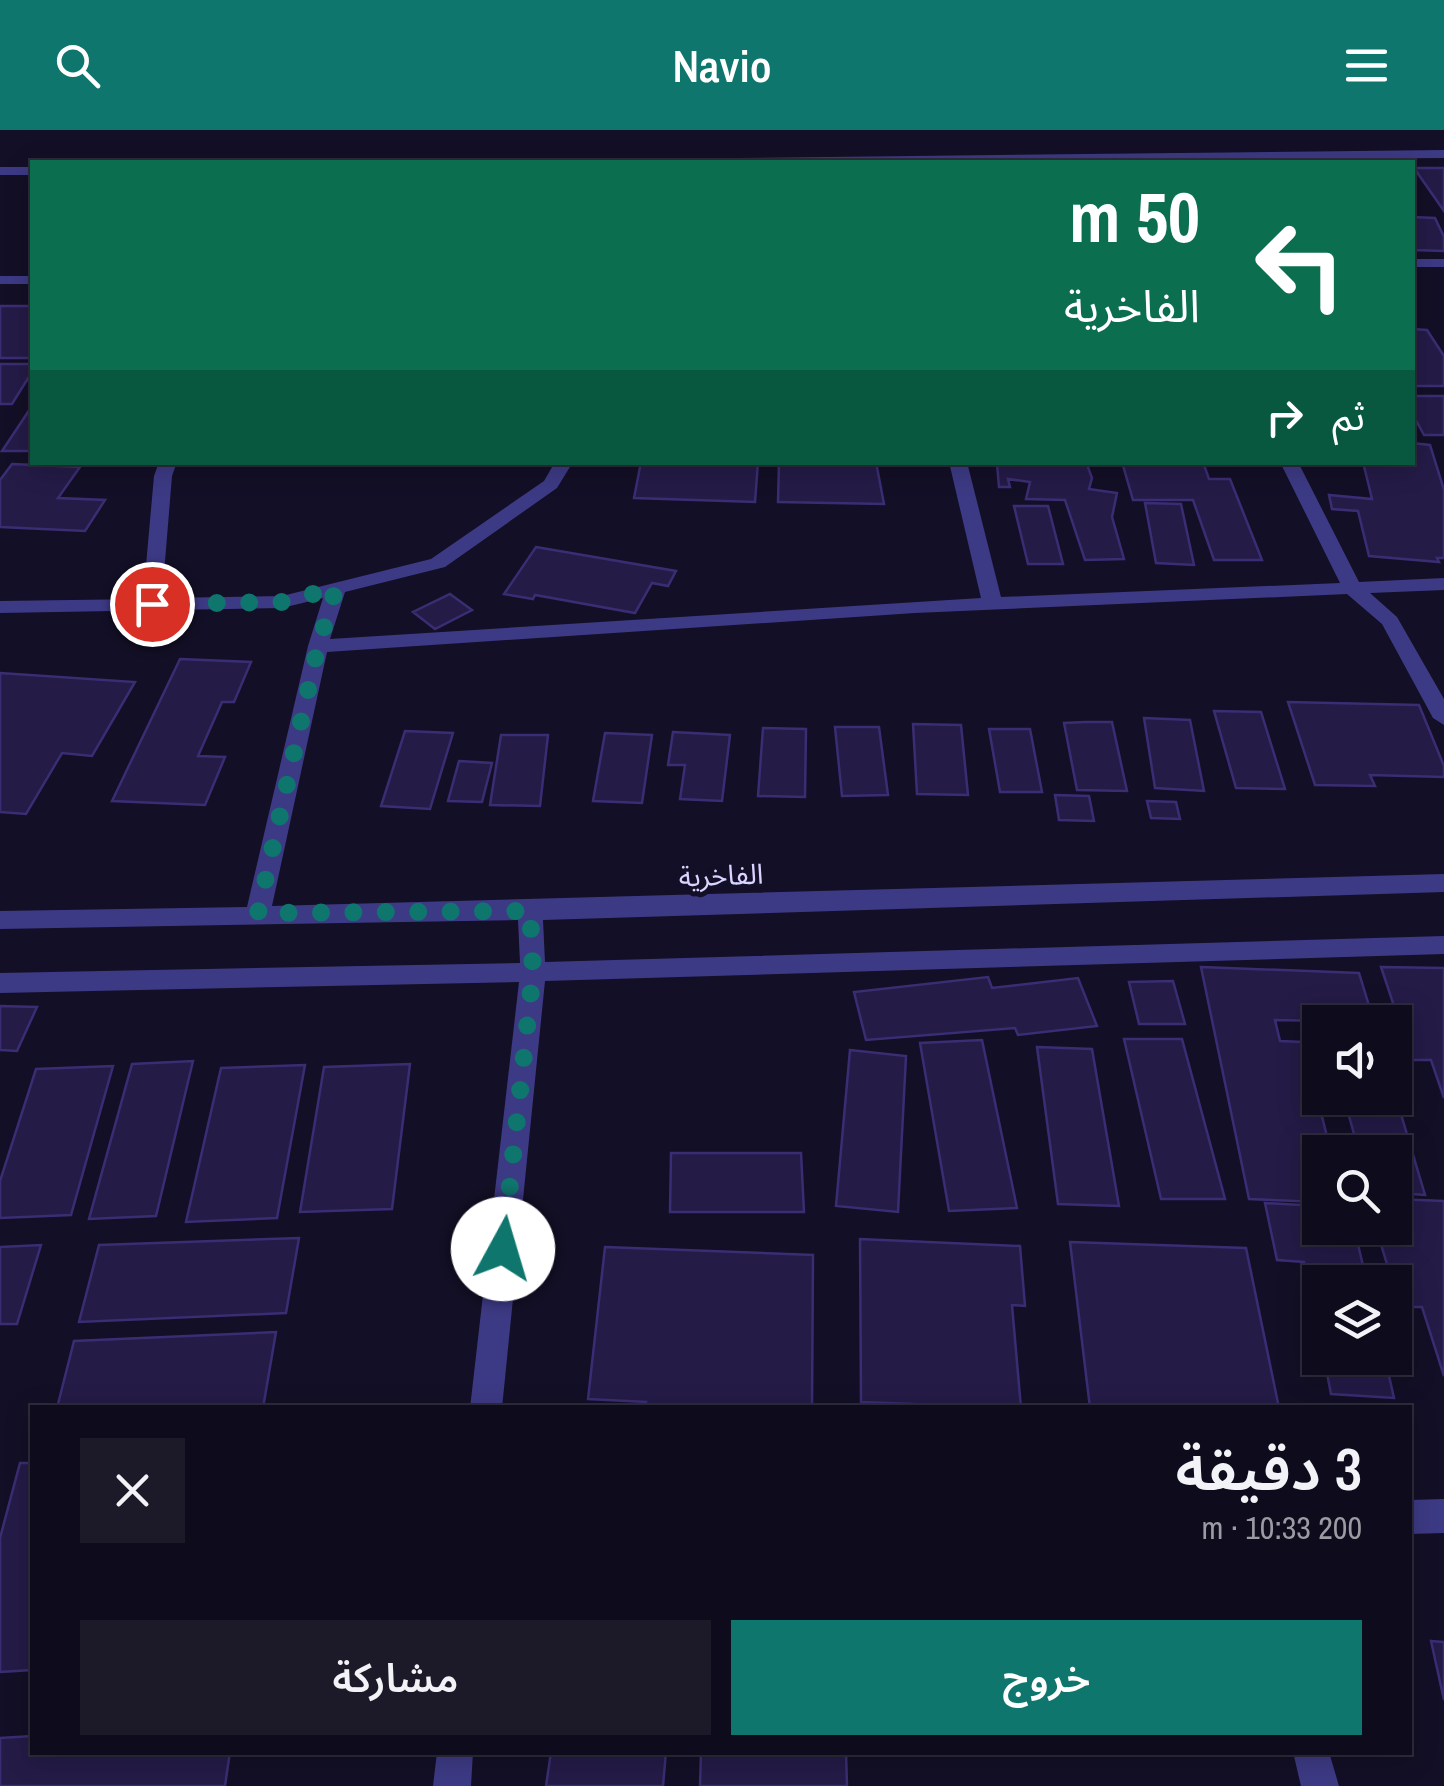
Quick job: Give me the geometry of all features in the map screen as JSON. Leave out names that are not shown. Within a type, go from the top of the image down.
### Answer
[{"type":"street","points":[[913,160],[1444,154]]},
{"type":"street","points":[[0,171],[30,171]]},
{"type":"street","points":[[1415,263],[1444,263]]},
{"type":"street","points":[[0,280],[30,280]]},
{"type":"street","points":[[152,604],[168,465]]},
{"type":"street","points":[[0,607],[282,602],[438,563],[552,484],[562,465]]},
{"type":"street","points":[[959,465],[993,605]]},
{"type":"street","points":[[1290,465],[1352,588],[1390,621],[1444,718]]},
{"type":"street","points":[[318,646],[915,606],[1444,584]]},
{"type":"street","points":[[258,913],[318,646],[336,588]]},
{"type":"street","name":"الفاخرية","points":[[0,920],[530,911],[1444,883]]},
{"type":"street","points":[[486,1405],[533,972],[530,911]]},
{"type":"street","points":[[0,983],[533,972],[1444,945]]},
{"type":"street","points":[[1412,1518],[1444,1516]]},
{"type":"street","points":[[452,1786],[454,1755]]},
{"type":"street","points":[[1312,1755],[1320,1786]]},
{"type":"building","points":[[1415,168],[1444,168],[1444,211],[1415,169]]},
{"type":"building","points":[[1415,217],[1435,218],[1444,237],[1444,251],[1415,250]]},
{"type":"building","points":[[0,306],[30,306],[30,358],[0,358]]},
{"type":"building","points":[[1415,329],[1427,330],[1444,356],[1444,386],[1415,386]]},
{"type":"building","points":[[0,364],[30,364],[30,375],[12,404],[0,404]]},
{"type":"building","points":[[1415,396],[1444,396],[1444,435],[1424,435],[1415,418]]},
{"type":"building","points":[[30,409],[30,451],[2,451]]},
{"type":"building","points":[[1415,443],[1430,445],[1444,490],[1444,558],[1437,558],[1439,562],[1369,556],[1358,511],[1332,509],[1329,495],[1372,499],[1364,465],[1415,465]]},
{"type":"building","points":[[12,464],[80,467],[58,498],[105,500],[85,531],[0,527],[0,480]]},
{"type":"building","points":[[640,465],[758,465],[755,502],[634,498]]},
{"type":"building","points":[[779,465],[877,465],[884,504],[778,502]]},
{"type":"building","points":[[997,465],[1087,465],[1092,478],[1089,489],[1117,493],[1112,517],[1124,559],[1085,560],[1065,500],[1026,499],[1030,482],[1008,479],[1010,487],[999,487]]},
{"type":"building","points":[[1123,465],[1204,465],[1209,479],[1230,479],[1262,560],[1214,560],[1193,500],[1133,500]]},
{"type":"building","points":[[1145,503],[1181,504],[1194,565],[1156,563]]},
{"type":"building","points":[[1014,506],[1048,506],[1063,564],[1028,564]]},
{"type":"building","points":[[536,547],[676,571],[668,586],[652,583],[635,613],[535,595],[533,599],[504,594]]},
{"type":"building","points":[[450,594],[472,610],[435,629],[413,612]]},
{"type":"building","points":[[180,659],[251,662],[234,702],[222,702],[198,756],[225,757],[205,805],[112,801]]},
{"type":"building","points":[[0,673],[135,682],[92,756],[62,753],[26,814],[0,812]]},
{"type":"building","points":[[1288,702],[1419,705],[1444,766],[1444,777],[1370,775],[1375,786],[1315,785]]},
{"type":"building","points":[[1214,711],[1261,712],[1285,789],[1236,788]]},
{"type":"building","points":[[1144,718],[1190,720],[1204,791],[1155,788]]},
{"type":"building","points":[[1112,722],[1127,791],[1077,790],[1064,723]]},
{"type":"building","points":[[913,724],[961,725],[968,795],[917,794]]},
{"type":"building","points":[[835,727],[879,727],[888,795],[842,796]]},
{"type":"building","points":[[763,728],[806,729],[805,797],[758,796]]},
{"type":"building","points":[[989,729],[1030,729],[1042,792],[1000,792]]},
{"type":"building","points":[[405,731],[453,733],[430,809],[381,806]]},
{"type":"building","points":[[673,732],[730,735],[722,801],[680,799],[685,765],[668,765]]},
{"type":"building","points":[[605,733],[652,735],[642,803],[593,801]]},
{"type":"building","points":[[501,735],[548,735],[540,806],[490,805]]},
{"type":"building","points":[[459,761],[492,763],[482,802],[448,801]]},
{"type":"building","points":[[1055,795],[1089,796],[1094,821],[1059,820]]},
{"type":"building","points":[[1147,801],[1176,802],[1180,819],[1151,818]]},
{"type":"building","points":[[1201,967],[1359,973],[1369,1005],[1302,1005],[1302,1021],[1275,1020],[1280,1041],[1302,1042],[1302,1115],[1322,1115],[1327,1135],[1302,1135],[1302,1201],[1249,1199]]},
{"type":"building","points":[[1381,967],[1444,968],[1444,1098],[1431,1060],[1412,1060],[1412,1005],[1394,1005]]},
{"type":"building","points":[[988,977],[992,988],[1078,978],[1097,1026],[1018,1035],[1015,1028],[866,1040],[854,992]]},
{"type":"building","points":[[1173,981],[1185,1024],[1139,1024],[1129,982]]},
{"type":"building","points":[[0,1006],[37,1007],[17,1051],[0,1050]]},
{"type":"building","points":[[1124,1039],[1182,1039],[1225,1199],[1161,1199]]},
{"type":"building","points":[[982,1040],[1017,1208],[949,1211],[920,1043]]},
{"type":"building","points":[[1037,1047],[1092,1049],[1119,1206],[1058,1204]]},
{"type":"building","points":[[850,1050],[906,1056],[898,1212],[836,1206]]},
{"type":"building","points":[[193,1061],[156,1216],[89,1219],[132,1064]]},
{"type":"building","points":[[410,1064],[392,1209],[300,1212],[324,1067]]},
{"type":"building","points":[[305,1065],[277,1218],[186,1222],[221,1068]]},
{"type":"building","points":[[113,1066],[71,1215],[0,1218],[0,1181],[36,1069]]},
{"type":"building","points":[[1349,1115],[1401,1115],[1407,1135],[1354,1135]]},
{"type":"building","points":[[1412,1151],[1425,1195],[1412,1194]]},
{"type":"building","points":[[671,1153],[801,1153],[804,1212],[670,1212]]},
{"type":"building","points":[[1412,1200],[1444,1201],[1444,1376],[1422,1307],[1412,1307],[1412,1265],[1387,1265],[1381,1245],[1412,1245]]},
{"type":"building","points":[[1265,1203],[1302,1205],[1302,1245],[1358,1245],[1363,1265],[1305,1265],[1277,1260]]},
{"type":"building","points":[[299,1238],[286,1313],[79,1322],[99,1245]]},
{"type":"building","points":[[860,1239],[1020,1246],[1025,1306],[1012,1305],[1021,1405],[861,1402]]},
{"type":"building","points":[[1070,1242],[1246,1248],[1278,1405],[1090,1405]]},
{"type":"building","points":[[41,1245],[17,1324],[0,1324],[0,1247]]},
{"type":"building","points":[[605,1247],[813,1255],[812,1405],[646,1405],[646,1402],[588,1399]]},
{"type":"building","points":[[276,1332],[264,1405],[58,1405],[74,1341]]},
{"type":"building","points":[[1327,1375],[1389,1375],[1394,1398],[1331,1394]]},
{"type":"building","points":[[20,1463],[30,1463],[30,1670],[0,1672],[0,1538]]},
{"type":"building","points":[[1431,1641],[1444,1642],[1444,1700]]},
{"type":"building","points":[[30,1736],[30,1755],[230,1755],[225,1786],[0,1786],[0,1738]]},
{"type":"building","points":[[551,1755],[666,1755],[663,1786],[546,1786]]},
{"type":"building","points":[[701,1755],[846,1755],[847,1786],[700,1786]]},
{"type":"route","points":[[152,604],[282,602],[336,588],[318,646],[258,913],[530,911],[533,972],[503,1249]]}]
